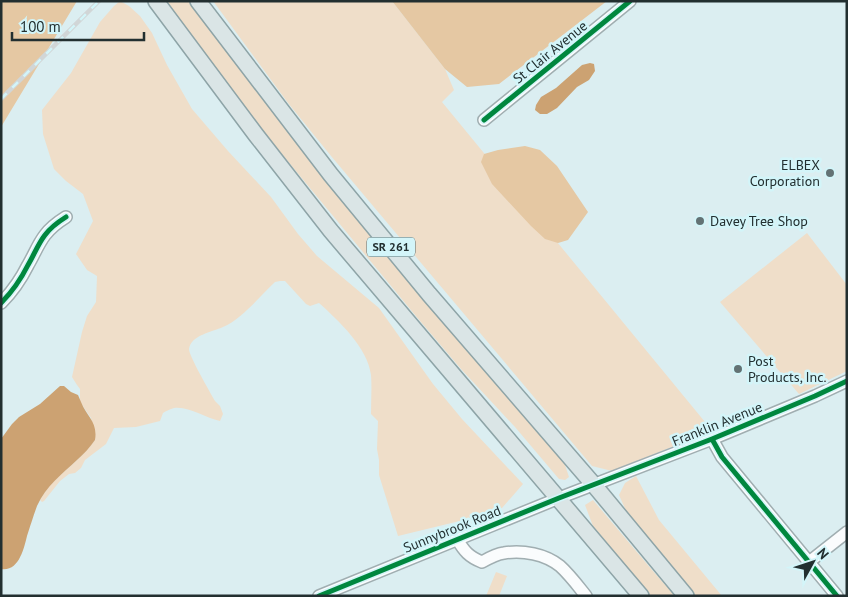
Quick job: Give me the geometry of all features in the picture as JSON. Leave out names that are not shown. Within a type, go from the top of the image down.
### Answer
[{"type":"main road","name":"SR 261","points":[[198,1],[331,175],[429,294],[594,485],[686,596]]},
{"type":"main road","name":"SR 261","points":[[158,4],[331,231],[641,596]]},
{"type":"street","name":"St Clair Avenue","points":[[484,120],[630,1]]},
{"type":"street","points":[[1,303],[27,268],[38,245],[46,234],[56,223],[66,217]]},
{"type":"street","name":"Franklin Avenue","points":[[594,485],[712,439],[847,381]]},
{"type":"street","points":[[712,439],[722,456],[837,596]]},
{"type":"street","name":"Sunnybrook Road","points":[[319,596],[594,485]]},
{"type":"street","points":[[809,562],[847,532]]},
{"type":"street","points":[[457,540],[466,553],[482,562],[503,553],[520,553],[548,558],[559,565],[586,596]]},
{"type":"shaded area","points":[[1,1],[77,1],[1,127]]},
{"type":"shaded area","points":[[120,1],[140,16],[152,33],[167,65],[192,109],[271,197],[317,256],[379,308],[433,384],[462,419],[523,484],[502,508],[472,518],[398,536],[379,475],[377,449],[378,421],[371,414],[371,375],[369,365],[351,335],[327,310],[319,303],[310,306],[306,304],[285,281],[275,282],[237,319],[198,337],[191,344],[189,349],[192,359],[215,401],[220,406],[223,414],[220,421],[191,410],[174,408],[163,413],[160,421],[136,427],[114,428],[106,444],[85,460],[81,468],[75,473],[69,474],[60,481],[44,501],[40,500],[52,483],[95,440],[91,418],[80,402],[80,389],[72,377],[87,316],[96,302],[97,276],[87,270],[76,254],[93,221],[83,194],[54,169],[43,134],[42,110],[71,73],[100,22]]},
{"type":"shaded area","points":[[167,1],[191,1],[554,448],[565,465],[569,477],[565,480],[559,479],[420,321],[247,112]]},
{"type":"shaded area","points":[[213,1],[392,1],[445,69],[454,90],[442,102],[705,422],[709,432],[612,471],[592,466],[331,156],[288,103]]},
{"type":"shaded area","points":[[392,1],[607,1],[499,84],[467,87],[445,69]]},
{"type":"shaded area","points":[[594,64],[595,71],[589,80],[577,87],[557,108],[547,114],[540,114],[535,110],[541,97],[556,88],[582,65]]},
{"type":"shaded area","points":[[525,146],[540,150],[557,166],[588,212],[568,240],[558,243],[545,239],[492,184],[481,162],[484,154]]},
{"type":"shaded area","points":[[807,233],[847,285],[847,371],[799,394],[720,302]]},
{"type":"shaded area","points":[[60,386],[64,386],[78,395],[95,429],[95,440],[45,492],[37,506],[20,558],[12,567],[1,569],[1,439],[19,417],[40,404]]},
{"type":"shaded area","points":[[636,476],[659,520],[722,596],[696,596],[627,513],[619,495],[625,483]]},
{"type":"shaded area","points":[[593,500],[675,596],[651,596],[593,526],[585,505]]},
{"type":"shaded area","points":[[496,572],[507,576],[499,596],[486,596]]},
{"type":"railway","points":[[1,99],[99,1]]},
{"type":"cycle path","points":[[484,120],[630,1]]},
{"type":"cycle path","points":[[1,303],[19,280],[45,235],[66,217]]},
{"type":"cycle path","points":[[319,596],[559,498],[712,439],[847,381]]},
{"type":"cycle path","points":[[712,439],[722,457],[837,596]]},
{"type":"place","name":"ELBEX Corporation","points":[[830,173]]},
{"type":"place","name":"Davey Tree Shop","points":[[700,221]]},
{"type":"place","name":"Post Products, Inc.","points":[[738,369]]}]
